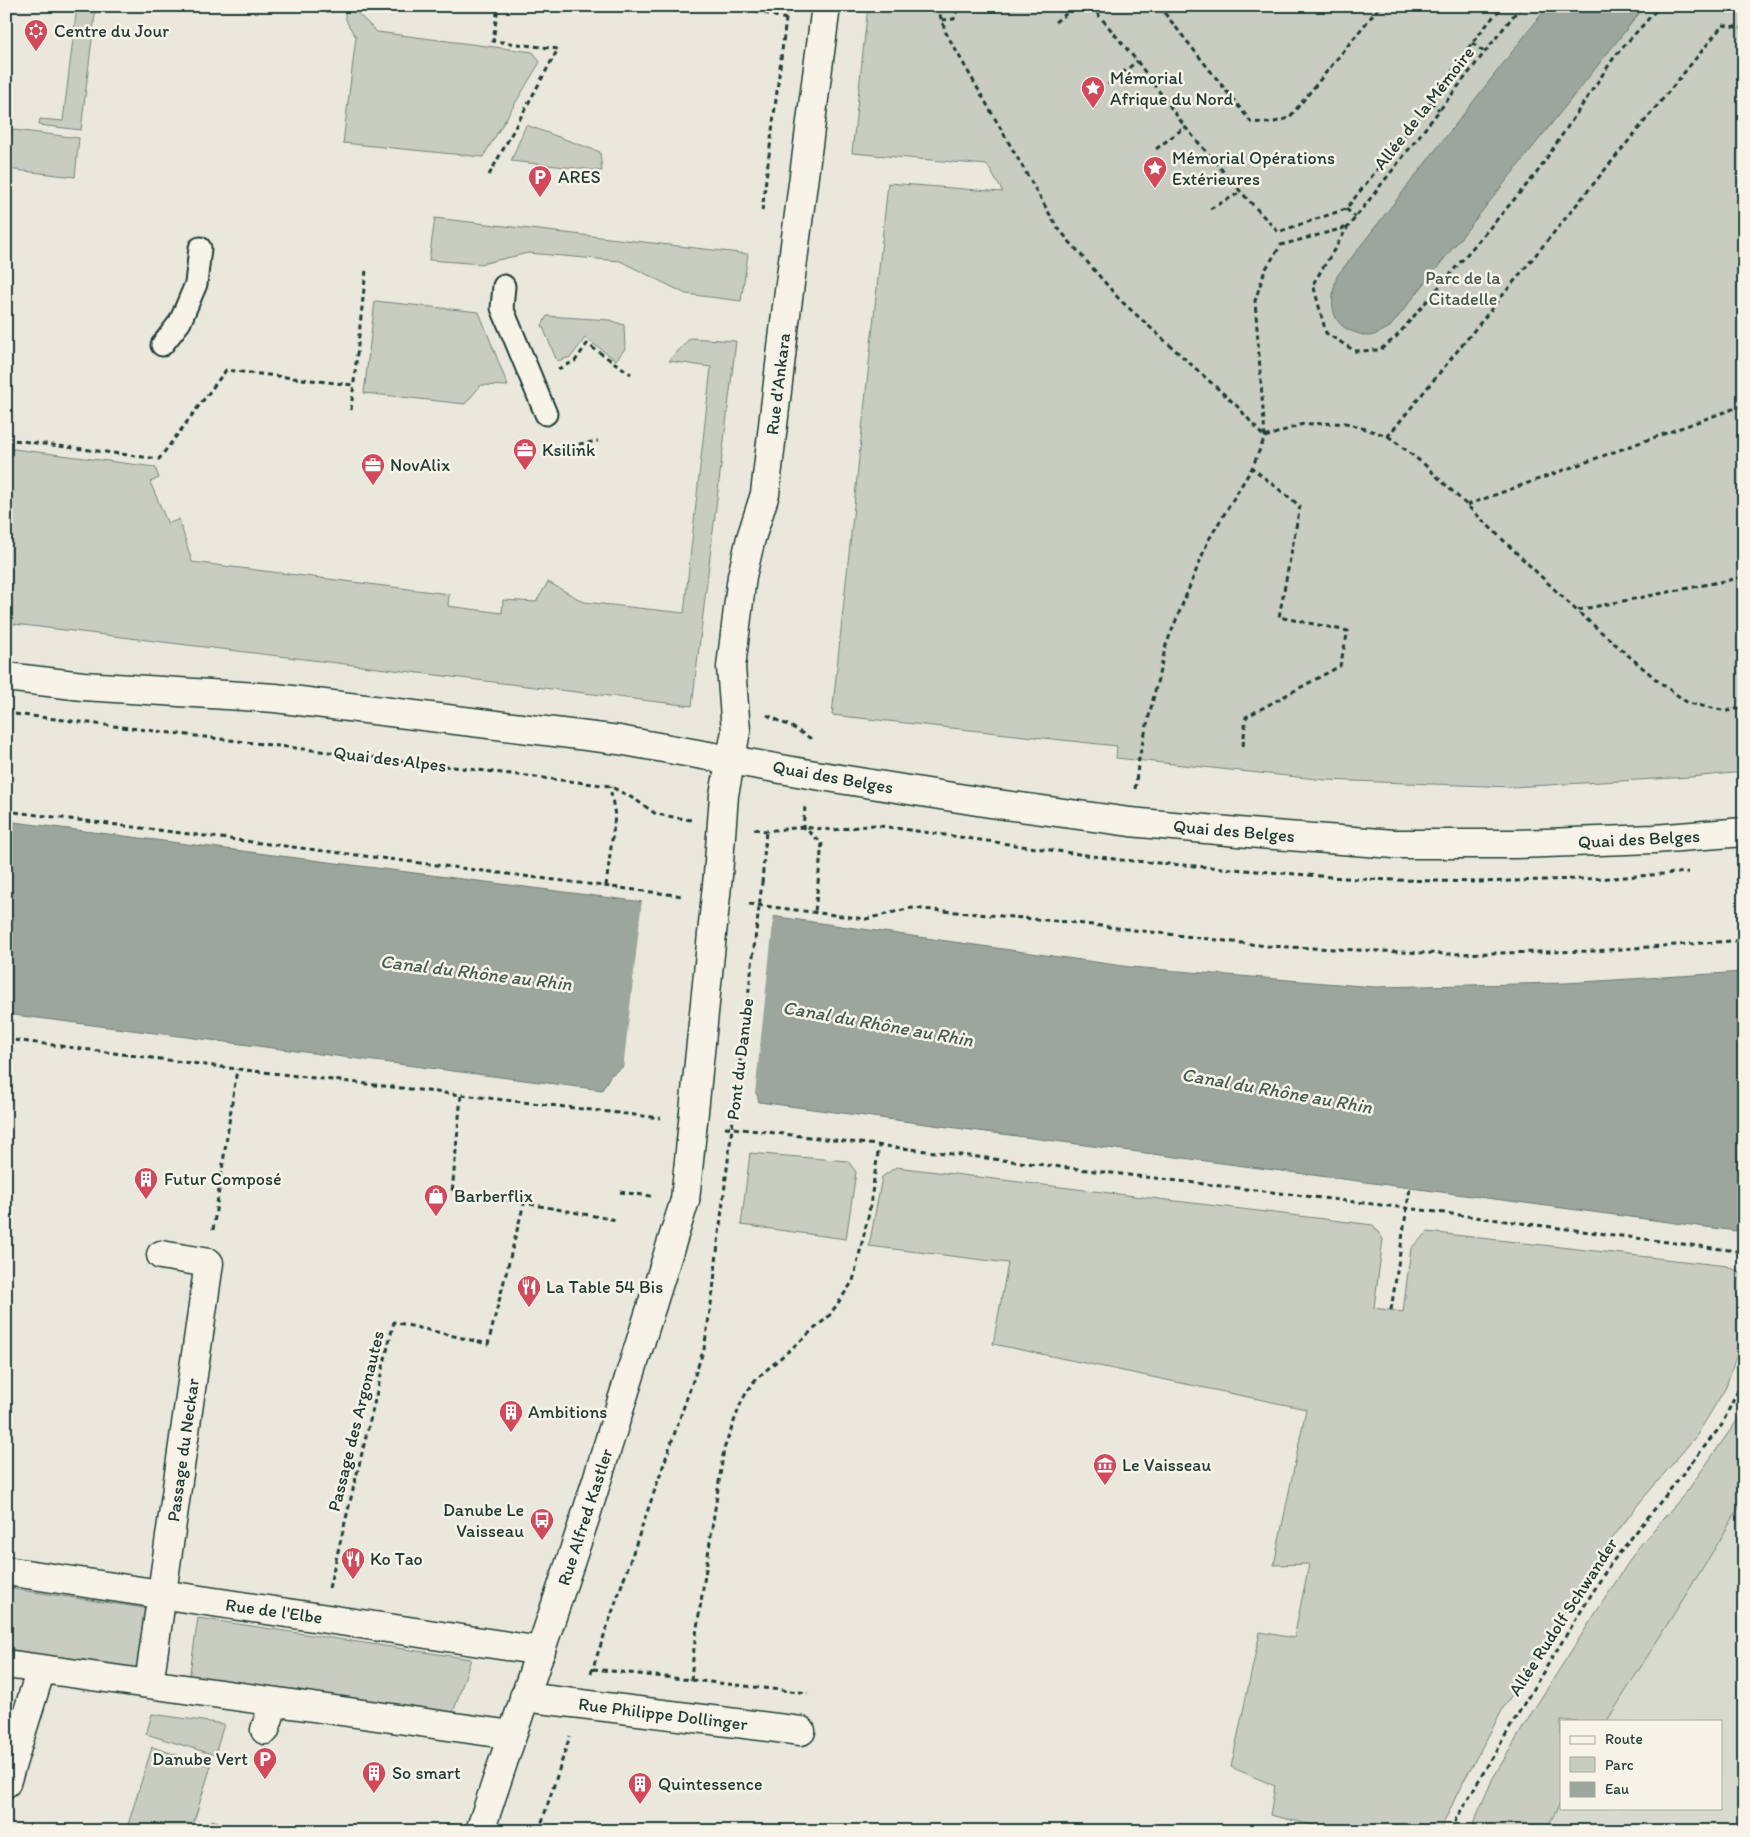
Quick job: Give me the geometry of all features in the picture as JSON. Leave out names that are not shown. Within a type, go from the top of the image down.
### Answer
[{"type":"street","name":"Rue d'Ankara","points":[[730,759],[736,731],[731,667],[742,576],[751,538],[765,494],[826,6]]},
{"type":"street","points":[[6,677],[83,686],[275,698],[619,740],[730,759],[724,795],[722,824]]},
{"type":"street","name":"Quai des Belges","points":[[730,759],[809,774],[990,803],[1130,822],[1394,844],[1535,844],[1654,840],[1744,832]]},
{"type":"street","name":"Rue Alfred Kastler","points":[[480,1831],[585,1518],[685,1200],[722,824]]},
{"type":"street","points":[[161,1256],[208,1263]]},
{"type":"street","name":"Passage du Neckar","points":[[149,1684],[208,1263]]},
{"type":"street","name":"Rue de l'Elbe","points":[[6,1571],[541,1651]]},
{"type":"street","points":[[6,1664],[512,1736]]},
{"type":"street","points":[[6,1782],[41,1668]]},
{"type":"street","name":"Rue Philippe Dollinger","points":[[524,1697],[801,1731]]},
{"type":"street","points":[[265,1730],[274,1702]]},
{"type":"lane","points":[[162,345],[180,322],[196,284],[200,248]]},
{"type":"lane","points":[[504,286],[502,308],[546,414]]},
{"type":"path","points":[[489,175],[558,49],[493,41],[498,6]]},
{"type":"path","points":[[738,6],[786,19]]},
{"type":"path","points":[[762,211],[788,6]]},
{"type":"path","points":[[937,6],[946,33],[1056,227],[1120,300],[1237,406],[1265,437]]},
{"type":"path","points":[[942,20],[954,19],[959,6]]},
{"type":"path","points":[[1055,22],[1076,6]]},
{"type":"path","points":[[1091,6],[1137,61],[1186,127],[1278,232],[1346,209],[1431,101],[1472,43],[1502,6]]},
{"type":"path","points":[[1159,6],[1251,122],[1271,123],[1289,118],[1380,6]]},
{"type":"path","name":"Allée de la Mémoire","points":[[1521,6],[1348,227],[1313,284],[1326,333],[1355,351],[1380,350],[1396,337],[1536,174],[1615,56],[1660,6]]},
{"type":"path","points":[[1388,436],[1723,25],[1744,28]]},
{"type":"path","points":[[1472,43],[1484,52]]},
{"type":"path","points":[[1108,84],[1137,61]]},
{"type":"path","points":[[1431,101],[1439,110]]},
{"type":"path","points":[[1156,148],[1186,127]]},
{"type":"path","points":[[1210,209],[1241,192]]},
{"type":"path","points":[[1346,209],[1356,217]]},
{"type":"path","points":[[1130,822],[1139,758],[1166,645],[1208,541],[1252,468],[1265,437],[1255,301],[1265,270],[1282,245],[1348,227]]},
{"type":"path","points":[[350,410],[366,270]]},
{"type":"path","points":[[532,380],[575,361],[586,344],[630,374]]},
{"type":"path","points":[[6,439],[159,459],[226,370],[353,385]]},
{"type":"path","points":[[1467,505],[1744,405]]},
{"type":"path","points":[[1265,437],[1303,424],[1346,424],[1388,436],[1425,465],[1577,610],[1658,681],[1688,703],[1727,711],[1744,707]]},
{"type":"path","points":[[561,447],[598,441]]},
{"type":"path","points":[[1243,746],[1246,717],[1340,666],[1348,631],[1279,617],[1300,506],[1252,468]]},
{"type":"path","points":[[1577,610],[1744,577]]},
{"type":"path","name":"Quai des Alpes","points":[[6,713],[610,786],[636,800],[656,814],[766,830],[762,883]]},
{"type":"path","points":[[606,886],[616,816],[610,786]]},
{"type":"path","points":[[6,811],[686,896]]},
{"type":"path","points":[[803,827],[822,843],[815,912]]},
{"type":"path","name":"Pont du Danube","points":[[593,1669],[704,1349],[713,1291],[762,883]]},
{"type":"path","points":[[745,904],[866,919],[911,908],[1068,922],[1267,946],[1448,954],[1594,951],[1744,940]]},
{"type":"path","points":[[6,1039],[461,1096],[597,1110]]},
{"type":"path","points":[[208,1263],[238,1069]]},
{"type":"path","points":[[461,1096],[452,1193],[524,1203],[616,1220]]},
{"type":"path","points":[[771,1133],[1406,1208],[1744,1252]]},
{"type":"path","points":[[691,1680],[694,1648],[724,1448],[742,1400],[755,1380],[829,1316],[854,1281],[869,1213],[879,1146]]},
{"type":"path","points":[[1390,1310],[1410,1188]]},
{"type":"path","name":"Passage des Argonautes","points":[[321,1618],[394,1322],[488,1344],[524,1203]]},
{"type":"path","name":"Allée Rudolf Schwander","points":[[1452,1831],[1456,1818],[1609,1566],[1721,1426],[1744,1378]]},
{"type":"path","points":[[539,1831],[593,1669]]},
{"type":"path","name":"Rue Philippe Dollinger","points":[[593,1669],[808,1693]]},
{"type":"shaded area","points":[[1744,1499],[1744,1831],[1545,1831],[1560,1804],[1560,1810],[1722,1810],[1722,1720],[1608,1720]]},
{"type":"green space","points":[[77,6],[96,6],[81,130],[39,125],[40,119],[63,121]]},
{"type":"green space","points":[[346,6],[350,6],[377,32],[533,52],[540,62],[483,157],[343,143],[356,37],[346,19]]},
{"type":"green space","name":"Parc de la Citadelle","points":[[868,6],[1744,6],[1744,772],[1691,777],[1512,787],[1326,780],[1116,758],[1117,746],[832,715],[888,183],[1003,192],[987,165],[852,153]]},
{"type":"green space","points":[[526,125],[600,152],[602,171],[511,161]]},
{"type":"green space","points":[[6,129],[79,138],[75,177],[6,169]]},
{"type":"green space","points":[[435,218],[748,254],[741,301],[686,294],[620,261],[528,253],[481,264],[429,260]]},
{"type":"green space","points":[[375,301],[479,312],[508,386],[481,385],[465,404],[364,393]]},
{"type":"green space","points":[[547,316],[610,320],[624,325],[625,349],[616,360],[585,338],[571,357],[557,361],[542,325]]},
{"type":"green space","points":[[690,338],[736,341],[692,706],[6,623],[6,448],[155,467],[159,478],[150,482],[168,524],[179,519],[192,562],[449,594],[448,606],[502,613],[503,600],[536,602],[548,582],[584,602],[684,613],[711,367],[669,361]]},
{"type":"green space","points":[[750,1153],[848,1161],[856,1172],[846,1239],[741,1225]]},
{"type":"green space","points":[[896,1167],[1373,1225],[1383,1239],[1374,1308],[1403,1312],[1411,1248],[1428,1232],[1727,1266],[1740,1272],[1744,1277],[1744,1334],[1725,1389],[1697,1435],[1640,1502],[1599,1556],[1505,1705],[1459,1790],[1440,1831],[1337,1831],[1270,1815],[1275,1786],[1231,1767],[1260,1632],[1294,1638],[1309,1564],[1274,1565],[1306,1409],[993,1344],[1008,1263],[869,1246],[882,1177]]},
{"type":"green space","points":[[1744,1409],[1744,1499],[1608,1720],[1560,1720],[1560,1804],[1545,1831],[1470,1831],[1493,1778],[1534,1709],[1637,1549],[1688,1490]]},
{"type":"green space","points":[[6,1588],[151,1609],[139,1672],[6,1652]]},
{"type":"green space","points":[[198,1618],[471,1659],[451,1719],[189,1679]]},
{"type":"green space","points":[[152,1714],[224,1724],[215,1755],[146,1734]]},
{"type":"green space","points":[[152,1747],[211,1766],[191,1831],[126,1831]]},
{"type":"green space","points":[[212,1820],[246,1831],[208,1831]]},
{"type":"water","points":[[1548,6],[1645,6],[1390,327],[1371,336],[1362,335],[1348,329],[1336,318],[1334,310],[1333,294],[1337,276]]},
{"type":"water","name":"Canal du Rhône au Rhin","points":[[6,821],[643,902],[778,917],[1130,967],[1374,987],[1565,983],[1744,972],[1744,1232],[759,1102],[757,1095],[751,1087],[622,1067],[610,1076],[602,1090],[6,1014]]},
{"type":"pier","points":[[642,900],[774,914],[755,1094],[759,1104],[750,1089],[623,1070]]},
{"type":"place","name":"Centre du Jour","points":[[36,52]]},
{"type":"place","name":"Mémorial Afrique du Nord","points":[[1093,109]]},
{"type":"place","name":"Mémorial Opérations Extérieures","points":[[1155,189]]},
{"type":"place","name":"ARES","points":[[540,198]]},
{"type":"place","name":"Ksilink","points":[[525,471]]},
{"type":"place","name":"NovAlix","points":[[373,486]]},
{"type":"place","name":"Futur Composé","points":[[146,1200]]},
{"type":"place","name":"Barberflix","points":[[436,1217]]},
{"type":"place","name":"La Table 54 Bis","points":[[529,1308]]},
{"type":"place","name":"Ambitions","points":[[511,1433]]},
{"type":"place","name":"Le Vaisseau","points":[[1105,1486]]},
{"type":"place","name":"Danube Le Vaisseau","points":[[542,1541]]},
{"type":"place","name":"Ko Tao","points":[[353,1580]]},
{"type":"place","name":"Danube Vert","points":[[265,1780]]},
{"type":"place","name":"So smart","points":[[374,1794]]},
{"type":"place","name":"Quintessence","points":[[640,1805]]}]
